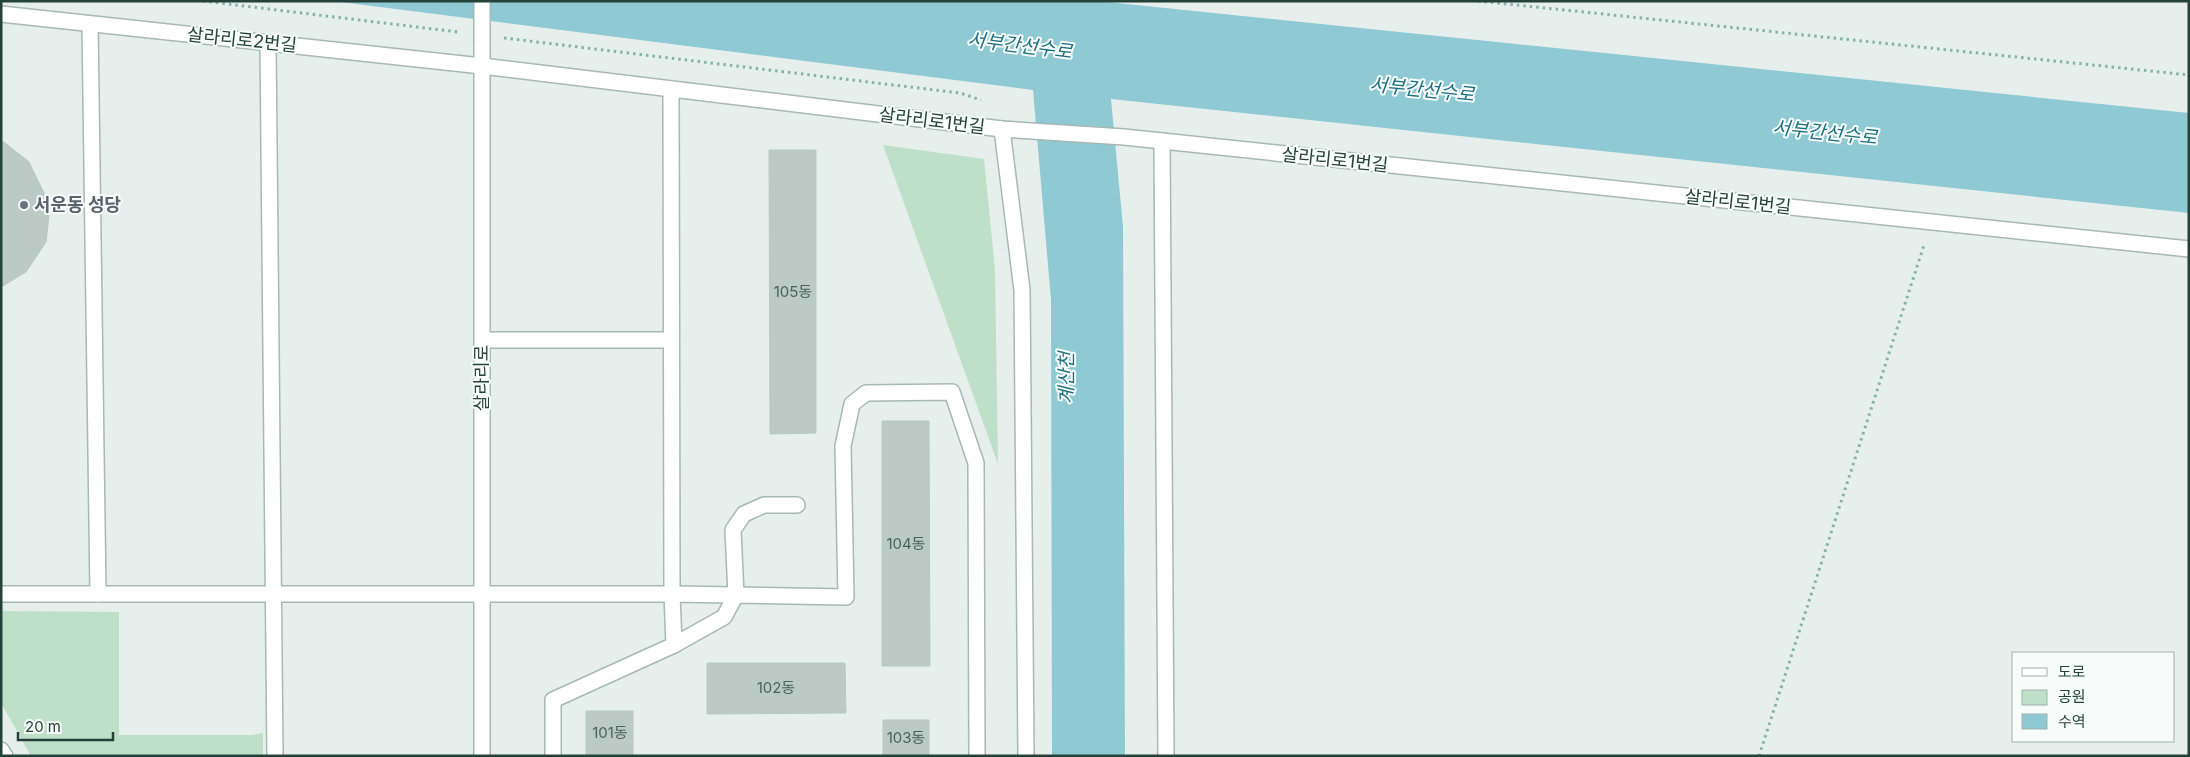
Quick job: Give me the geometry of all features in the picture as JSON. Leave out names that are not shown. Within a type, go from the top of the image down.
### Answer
[{"type":"street","name":"살라리로","points":[[482,1],[482,756]]},
{"type":"street","name":"살라리로2번길","points":[[1,14],[482,66]]},
{"type":"street","points":[[90,24],[98,594]]},
{"type":"street","points":[[268,43],[275,756]]},
{"type":"street","name":"살라리로1번길","points":[[482,66],[1002,129],[1118,137],[2189,249]]},
{"type":"street","points":[[671,89],[672,594],[674,645]]},
{"type":"street","points":[[1002,129],[1022,290],[1026,756]]},
{"type":"street","points":[[1162,142],[1166,756]]},
{"type":"street","points":[[482,340],[671,340]]},
{"type":"street","points":[[1,594],[672,594],[846,597],[842,446],[852,404],[866,393],[952,392],[976,463],[978,756]]},
{"type":"street","points":[[553,756],[553,700],[674,645],[724,617],[736,595],[733,530],[744,514],[764,505],[797,505]]},
{"type":"street","points":[[1,750],[5,756]]},
{"type":"path","points":[[203,1],[459,32]]},
{"type":"path","points":[[1478,1],[2189,74]]},
{"type":"path","points":[[498,37],[960,93],[990,104],[1002,129]]},
{"type":"path","points":[[1759,756],[1931,222]]},
{"type":"green space","points":[[883,145],[984,159],[995,270],[998,464]]},
{"type":"green space","points":[[1,611],[119,612],[119,735],[251,735],[263,733],[263,756],[31,756],[1,703]]},
{"type":"water","points":[[333,1],[1097,1],[2189,113],[2189,213],[1111,99],[1123,227],[1125,756],[1052,756],[1051,300],[1033,90]]},
{"type":"building","name":"서운동 성당","points":[[1,142],[4,142],[29,162],[44,193],[49,216],[46,242],[26,272],[1,287]]},
{"type":"building","points":[[769,150],[816,150],[816,433],[770,434]]},
{"type":"building","points":[[882,421],[929,421],[930,666],[882,666]]},
{"type":"building","points":[[707,663],[845,663],[846,713],[707,714]]},
{"type":"building","points":[[586,711],[633,711],[633,756],[586,756]]},
{"type":"building","points":[[883,720],[929,720],[929,756],[883,756]]},
{"type":"place","name":"서운동 성당","points":[[24,205]]},
{"type":"water label","name":"서부간선수로","points":[[1020,45]]},
{"type":"water label","name":"서부간선수로","points":[[1422,89]]},
{"type":"water label","name":"서부간선수로","points":[[1825,132]]},
{"type":"water label","name":"계산천","points":[[1066,378]]}]
